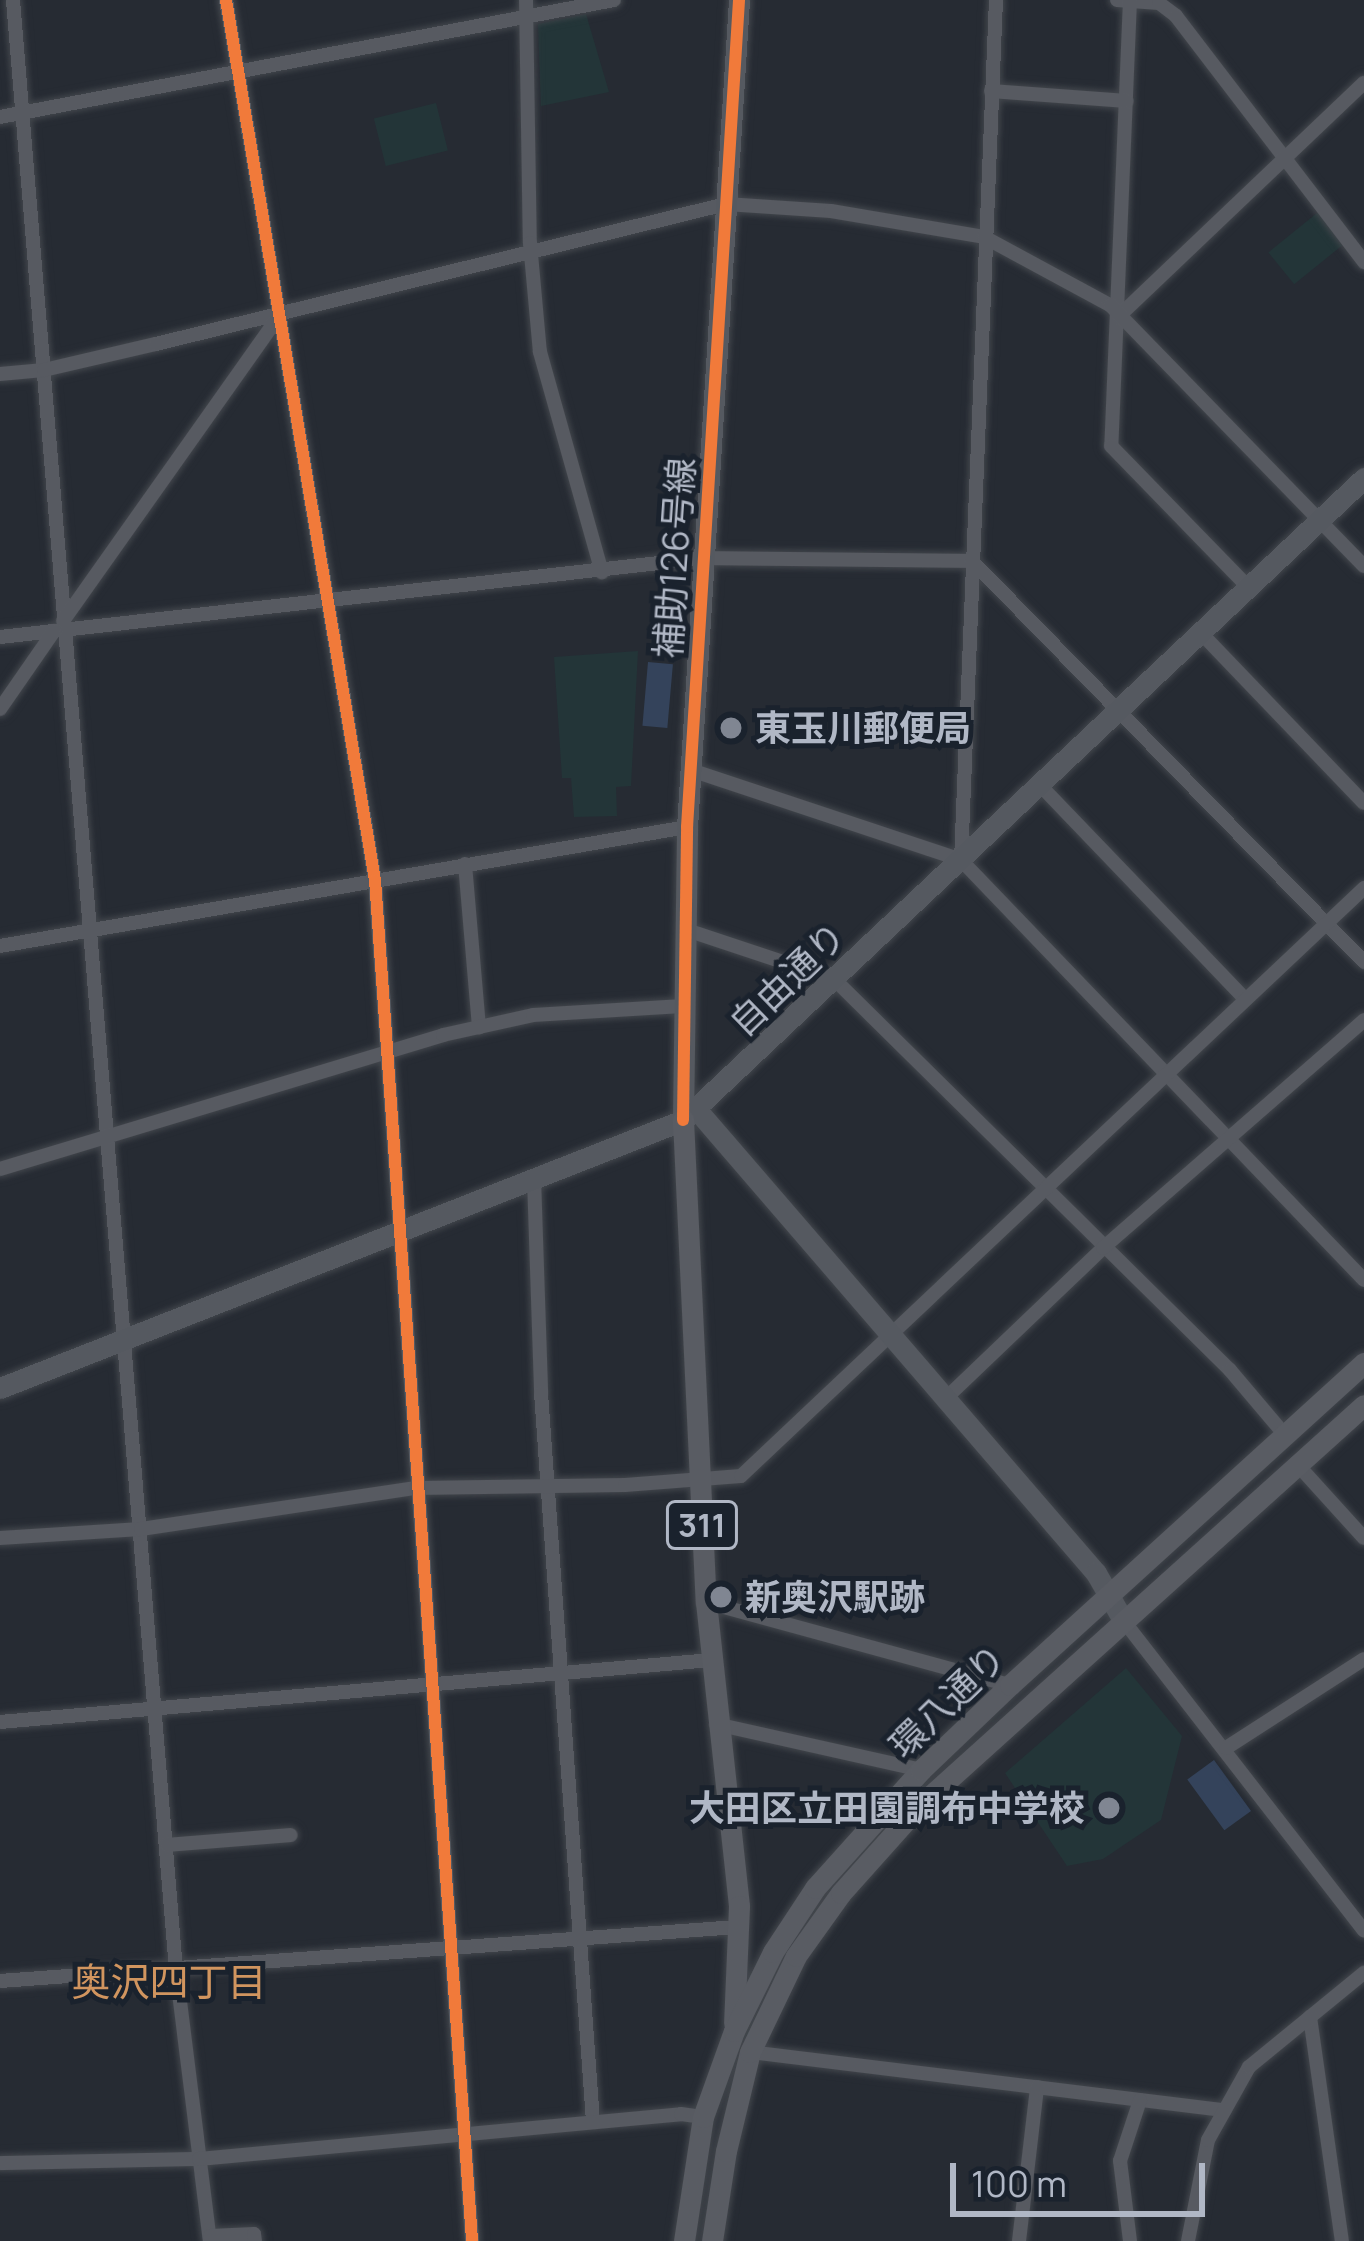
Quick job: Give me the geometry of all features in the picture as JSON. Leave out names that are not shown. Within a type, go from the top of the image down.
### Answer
[{"type":"main road","name":"補助126号線","points":[[690,1115],[699,1480],[716,1724],[737,1928],[734,2031]]},
{"type":"main road","name":"環八通り","points":[[684,2241],[703,2117],[734,2031],[773,1952],[814,1888],[921,1770],[1010,1685],[1364,1364]]},
{"type":"main road","name":"環八通り","points":[[712,2241],[725,2151],[750,2052],[796,1956],[878,1848],[1364,1405]]},
{"type":"street","points":[[13,0],[60,627],[127,1338],[176,1969],[210,2239],[254,2234],[255,2241]]},
{"type":"street","points":[[226,0],[375,880],[472,2241]]},
{"type":"street","points":[[526,0],[532,251],[540,352],[602,572]]},
{"type":"street","points":[[0,117],[614,0]]},
{"type":"street","name":"補助126号線","points":[[690,1115],[683,1006],[687,827],[740,0]]},
{"type":"street","points":[[961,860],[996,0]]},
{"type":"street","points":[[1117,0],[1159,3],[1176,16],[1364,262]]},
{"type":"street","points":[[1130,0],[1111,446],[1249,587]]},
{"type":"street","points":[[1119,316],[1364,83]]},
{"type":"street","points":[[991,91],[1127,101]]},
{"type":"street","points":[[0,374],[44,370],[726,204],[831,211],[984,237],[1110,305],[1364,566]]},
{"type":"street","points":[[0,709],[281,313]]},
{"type":"street","name":"自由通り","points":[[0,1388],[690,1115],[1364,478]]},
{"type":"street","points":[[0,637],[703,558],[972,561],[1364,962]]},
{"type":"street","points":[[1199,631],[1364,803]]},
{"type":"street","points":[[691,770],[961,860],[1364,1280]]},
{"type":"street","points":[[1038,783],[1245,999]]},
{"type":"street","points":[[0,946],[687,827]]},
{"type":"street","points":[[465,864],[479,1028]]},
{"type":"street","points":[[0,1538],[141,1529],[416,1488],[741,1476],[1364,888]]},
{"type":"street","points":[[684,928],[834,979],[1042,1190],[1230,1370],[1285,1435]]},
{"type":"street","points":[[0,1169],[387,1051],[533,1015],[683,1006]]},
{"type":"street","points":[[944,1400],[1103,1248],[1364,1020]]},
{"type":"street","points":[[690,1115],[1110,1592],[1124,1620],[1364,1931]]},
{"type":"street","points":[[534,1178],[548,1486],[593,2122]]},
{"type":"street","points":[[1297,1463],[1364,1538]]},
{"type":"street","points":[[706,1602],[1010,1685]]},
{"type":"street","points":[[1226,1748],[1364,1659]]},
{"type":"street","points":[[0,1722],[711,1660]]},
{"type":"street","points":[[716,1724],[921,1770]]},
{"type":"street","points":[[167,1845],[291,1835]]},
{"type":"street","points":[[0,1981],[737,1928]]},
{"type":"street","points":[[1188,2241],[1208,2140],[1249,2067],[1364,1973]]},
{"type":"street","points":[[1310,2018],[1342,2241]]},
{"type":"street","points":[[750,2052],[1224,2110]]},
{"type":"street","points":[[1019,2241],[1036,2087]]},
{"type":"street","points":[[1130,2241],[1120,2162],[1140,2100]]},
{"type":"street","points":[[0,2163],[200,2159],[681,2114],[703,2117]]},
{"type":"shaded area","points":[[586,14],[609,92],[541,106],[538,24]]},
{"type":"shaded area","points":[[436,103],[448,151],[386,166],[374,118]]},
{"type":"shaded area","points":[[1322,209],[1348,241],[1294,284],[1268,252]]},
{"type":"shaded area","points":[[638,651],[631,786],[616,787],[617,816],[574,817],[571,778],[562,778],[554,657]]},
{"type":"shaded area","points":[[1126,1668],[1182,1736],[1161,1820],[1103,1859],[1067,1866],[1005,1773]]},
{"type":"water","points":[[648,662],[673,664],[667,728],[642,726]]},
{"type":"water","points":[[1214,1760],[1251,1811],[1224,1830],[1187,1779]]},
{"type":"cycle path","points":[[226,0],[375,880],[472,2241]]},
{"type":"cycle path","points":[[683,1120],[687,827],[739,0]]},
{"type":"place","name":"東玉川郵便局","points":[[731,728]]},
{"type":"place","name":"新奥沢駅跡","points":[[721,1597]]},
{"type":"place","name":"大田区立田園調布中学校","points":[[1109,1808]]},
{"type":"district","name":"奥沢四丁目","points":[[169,1981]]}]
